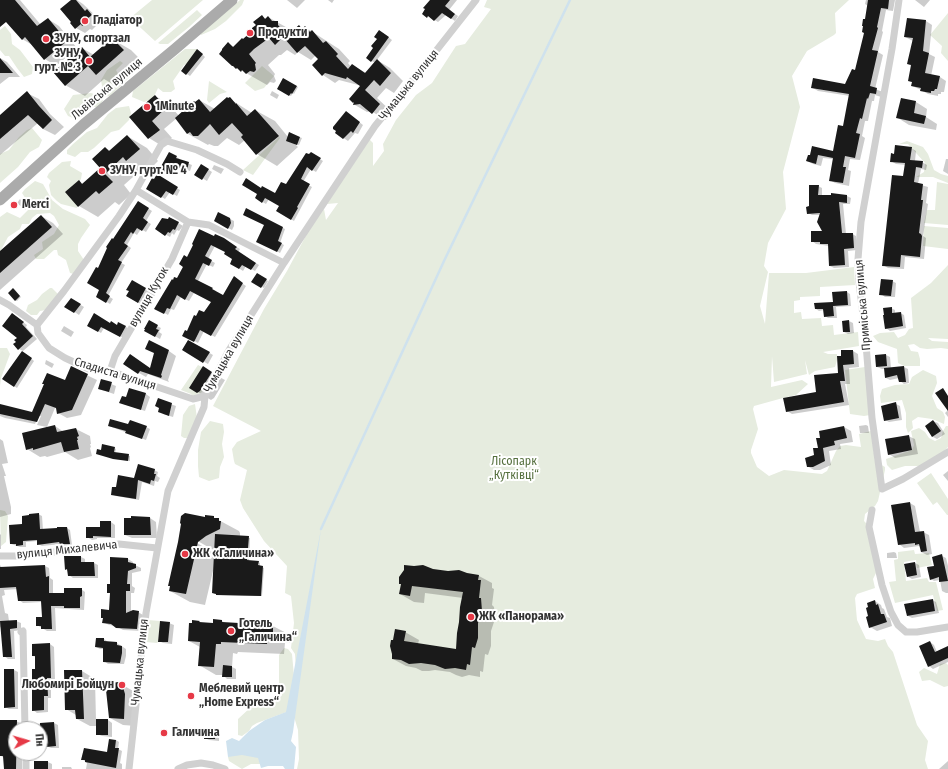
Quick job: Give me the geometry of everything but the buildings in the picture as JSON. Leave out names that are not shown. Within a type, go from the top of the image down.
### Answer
[{"type":"main road","name":"Львівська вулиця","points":[[0,200],[83,125],[232,0]]},
{"type":"street","name":"Чумацька вулиця","points":[[129,769],[146,613],[168,491],[204,407],[205,396],[229,350],[284,263],[375,126],[476,0]]},
{"type":"street","name":"Приміська вулиця","points":[[899,0],[892,49],[861,222],[858,259],[858,282],[866,339],[872,418],[882,489],[903,479],[948,452]]},
{"type":"street","points":[[37,325],[68,286],[119,216],[136,190],[161,145],[167,142],[196,150],[227,164],[240,172]]},
{"type":"street","points":[[136,190],[188,222],[209,225],[284,263]]},
{"type":"street","name":"вулиця Куток","points":[[110,371],[115,356],[172,259],[188,222]]},
{"type":"street","name":"Спадиста вулиця","points":[[0,300],[37,325],[38,333],[49,348],[65,358],[90,369],[110,371],[193,399],[205,396]]},
{"type":"street","points":[[872,510],[869,528],[882,585],[891,612],[898,625],[906,632],[917,632],[948,627]]},
{"type":"street","name":"вулиця Михалевича","points":[[0,556],[21,556],[119,544],[157,548]]},
{"type":"street","points":[[21,632],[23,631],[25,721]]},
{"type":"street","points":[[178,769],[187,765],[201,763],[225,769]]},
{"type":"green space","points":[[152,0],[203,0],[155,41],[130,18]]},
{"type":"green space","points":[[240,0],[244,0],[242,5],[226,21],[215,29],[201,35],[200,34]]},
{"type":"green space","name":"Лісопарк „Кутківці“","points":[[487,0],[849,0],[835,13],[836,33],[807,51],[792,76],[800,107],[783,172],[786,209],[768,243],[764,266],[768,272],[760,306],[765,324],[769,273],[806,273],[854,267],[855,285],[820,287],[820,296],[800,297],[800,300],[794,301],[794,313],[801,312],[802,319],[821,318],[822,326],[833,325],[834,335],[858,332],[859,346],[823,352],[828,354],[837,354],[835,367],[815,371],[809,375],[805,360],[807,374],[774,382],[772,356],[771,387],[802,380],[808,384],[796,395],[754,406],[753,409],[758,429],[751,453],[757,467],[769,476],[784,470],[822,474],[827,471],[836,451],[840,446],[846,445],[861,447],[859,434],[871,431],[875,461],[885,467],[885,470],[878,501],[875,506],[865,514],[864,521],[867,524],[877,571],[873,579],[875,588],[857,594],[855,598],[857,620],[866,639],[878,641],[885,639],[893,652],[917,725],[928,741],[925,760],[928,769],[297,769],[299,759],[298,730],[292,710],[257,723],[242,736],[238,735],[238,719],[251,707],[260,706],[274,697],[279,686],[279,655],[284,648],[288,649],[292,654],[294,676],[296,670],[295,654],[291,648],[294,623],[291,596],[285,593],[287,566],[264,541],[243,508],[240,500],[247,470],[235,464],[232,449],[237,442],[261,431],[213,406],[264,309],[309,230],[324,209],[326,220],[338,203],[327,204],[369,139],[373,143],[373,166],[384,151],[383,144],[396,120],[416,95],[432,83],[456,46],[465,44],[491,9],[484,7]]},
{"type":"green space","points":[[197,10],[202,15],[189,27],[168,44],[158,43]]},
{"type":"green space","points":[[948,13],[948,61],[941,53],[942,46],[930,35]]},
{"type":"green space","points":[[5,26],[11,34],[12,44],[20,50],[33,67],[32,74],[24,77],[9,56],[5,56],[0,50],[0,30]]},
{"type":"green space","points":[[185,49],[197,49],[197,51],[190,63],[184,65],[173,81],[175,89],[171,92],[163,92],[158,88],[153,99],[144,102],[132,97],[133,91]]},
{"type":"green space","points":[[120,61],[123,63],[116,70],[118,74],[132,67],[134,73],[110,96],[103,97],[100,93],[102,86],[101,80],[107,70]]},
{"type":"green space","points":[[262,66],[274,76],[264,88],[255,91],[245,83]]},
{"type":"green space","points":[[209,81],[227,92],[220,94],[209,103],[207,100]]},
{"type":"green space","points":[[91,93],[99,96],[103,100],[100,105],[97,107],[88,107],[85,115],[73,118],[68,116],[64,109],[73,95]]},
{"type":"green space","points":[[129,106],[131,113],[129,120],[119,130],[111,132],[88,152],[81,152],[75,157],[67,154],[67,150],[73,144],[87,132],[97,128],[108,114],[116,108]]},
{"type":"green space","points":[[32,128],[42,140],[39,147],[30,152],[18,167],[0,183],[0,154],[9,150],[19,137],[27,130]]},
{"type":"green space","points":[[279,137],[280,138],[253,175],[243,170]]},
{"type":"green space","points":[[907,141],[923,147],[928,154],[934,170],[948,176],[948,183],[933,177],[916,177],[924,172],[925,163],[908,144],[899,144]]},
{"type":"green space","points":[[71,161],[70,166],[82,173],[81,179],[76,186],[77,208],[61,204],[51,195],[49,185],[51,181],[47,177],[49,173],[62,162]]},
{"type":"green space","points":[[35,181],[43,184],[52,200],[63,209],[85,219],[90,225],[78,244],[78,251],[84,260],[74,274],[70,273],[66,260],[58,255],[57,250],[54,250],[44,259],[36,259],[34,255],[43,249],[42,242],[54,234],[59,225],[54,216],[50,213],[37,214],[32,218],[29,224],[22,224],[20,229],[8,237],[0,252],[0,217],[7,212],[20,218],[31,207],[22,193]]},
{"type":"green space","points":[[937,182],[948,184],[948,225],[924,223],[927,210],[935,210]]},
{"type":"green space","points":[[924,226],[948,228],[948,249],[923,246]]},
{"type":"green space","points":[[948,265],[948,339],[928,338],[932,341],[948,342],[948,349],[927,349],[920,348],[914,344],[908,345],[911,351],[918,352],[920,366],[904,366],[898,363],[897,349],[878,342],[873,336],[880,333],[894,332],[898,338],[905,335],[909,329],[913,328],[911,298],[931,283]]},
{"type":"green space","points":[[50,288],[58,294],[46,310],[40,311],[37,315],[31,315],[26,311],[28,305],[37,300]]},
{"type":"green space","points":[[0,348],[7,348],[10,354],[1,378],[0,386]]},
{"type":"green space","points":[[198,365],[210,371],[206,378],[207,386],[200,394],[192,396],[191,394],[181,390]]},
{"type":"green space","points":[[865,367],[870,415],[864,416],[850,414],[845,370]]},
{"type":"green space","points":[[923,370],[936,376],[937,383],[932,396],[937,408],[943,412],[945,417],[944,424],[932,419],[918,417],[912,421],[913,428],[908,433],[906,427],[906,413],[902,400],[881,403],[880,396],[882,389],[895,385],[909,384],[912,377]]},
{"type":"green space","points":[[195,404],[197,418],[187,438],[184,438],[181,436],[183,415],[189,406]]},
{"type":"green space","points":[[210,421],[223,424],[224,432],[222,444],[224,457],[220,467],[219,478],[209,481],[199,477],[198,450],[201,432]]},
{"type":"green space","points":[[946,426],[948,426],[948,447],[943,452],[919,466],[905,466],[892,470],[887,465],[886,459],[912,450],[914,445],[911,431],[919,428],[925,432],[929,438],[935,441],[941,438]]},
{"type":"green space","points":[[931,473],[948,499],[948,515],[937,502],[933,505],[917,483]]},
{"type":"green space","points":[[0,510],[5,511],[8,516],[6,542],[1,546]]},
{"type":"green space","points":[[914,550],[915,554],[929,553],[932,565],[917,568],[916,560],[904,562],[906,581],[927,578],[929,582],[936,582],[943,610],[937,611],[933,595],[895,603],[889,582],[896,581],[894,560],[898,559],[898,552]]},
{"type":"green space","points":[[148,620],[160,621],[157,643],[146,642]]},
{"type":"green space","points":[[946,663],[948,665],[948,686],[944,687],[930,680],[922,681],[919,672],[924,668],[937,674],[940,664]]},
{"type":"green space","points":[[232,754],[260,754],[265,764],[251,764],[242,769],[229,761],[228,757]]},
{"type":"water","points":[[321,529],[291,741],[296,747],[294,769],[285,769],[283,766],[268,766],[261,768],[258,758],[242,755],[228,757],[226,741],[232,738],[239,741],[249,731],[265,720],[286,712]]},
{"type":"waterway","points":[[321,529],[444,261],[570,0]]},
{"type":"place","name":"Гладіатор","points":[[85,21]]},
{"type":"place","name":"Продукти","points":[[250,33]]},
{"type":"place","name":"ЗУНУ, спортзал","points":[[46,39]]},
{"type":"place","name":"ЗУНУ, гурт. № 3","points":[[89,61]]},
{"type":"place","name":"1Minute","points":[[147,107]]},
{"type":"place","name":"ЗУНУ, гурт. № 4","points":[[102,171]]},
{"type":"place","name":"Merci","points":[[14,205]]},
{"type":"place","name":"ЖК «Галичина»","points":[[185,554]]},
{"type":"place","name":"ЖК «Панорама»","points":[[471,617]]},
{"type":"place","name":"Готель „Галичина“","points":[[231,631]]},
{"type":"place","name":"Любомирі Бойцун","points":[[122,685]]},
{"type":"place","name":"Меблевий центр „Home Express“","points":[[191,696]]},
{"type":"place","name":"Галичина","points":[[164,733]]}]
